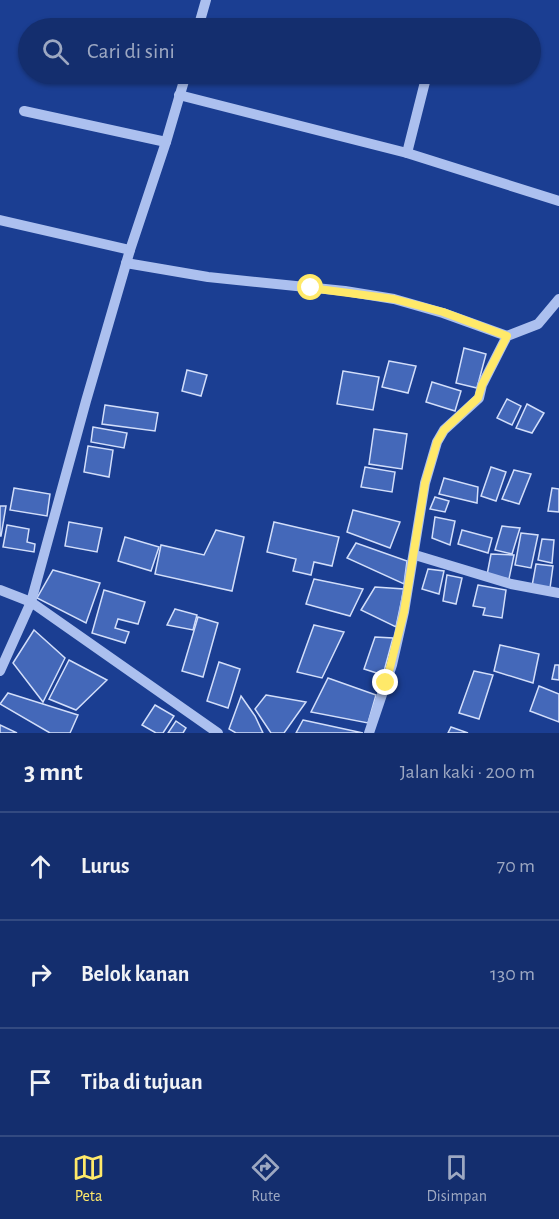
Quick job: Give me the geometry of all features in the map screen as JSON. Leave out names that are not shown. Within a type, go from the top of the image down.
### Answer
[{"type":"street","points":[[201,18],[206,0]]},
{"type":"street","points":[[0,671],[31,602],[126,263],[183,84]]},
{"type":"street","points":[[407,153],[424,84]]},
{"type":"street","points":[[179,95],[407,153],[559,201]]},
{"type":"street","points":[[24,111],[166,141]]},
{"type":"street","points":[[0,220],[130,250]]},
{"type":"street","points":[[126,263],[208,277],[345,291],[394,299],[443,312],[507,336],[538,324],[559,299]]},
{"type":"street","points":[[369,733],[392,665],[415,555],[425,483],[437,442],[444,430],[478,398],[482,385],[507,336]]},
{"type":"street","points":[[415,555],[511,584],[559,593]]},
{"type":"street","points":[[0,590],[31,602],[218,733]]},
{"type":"building","points":[[464,348],[486,354],[477,388],[456,383]]},
{"type":"building","points":[[389,361],[416,366],[408,393],[382,387]]},
{"type":"building","points":[[187,370],[207,375],[201,396],[182,391]]},
{"type":"building","points":[[343,371],[379,377],[373,410],[337,404]]},
{"type":"building","points":[[432,382],[461,391],[455,411],[426,402]]},
{"type":"building","points":[[507,399],[521,406],[512,425],[497,418]]},
{"type":"building","points":[[527,404],[544,413],[532,433],[516,428]]},
{"type":"building","points":[[105,405],[158,413],[155,431],[102,424]]},
{"type":"building","points":[[93,427],[127,433],[124,448],[91,442]]},
{"type":"building","points":[[374,429],[407,434],[402,469],[369,464]]},
{"type":"building","points":[[88,446],[113,450],[109,477],[84,472]]},
{"type":"building","points":[[365,467],[395,472],[392,492],[361,487]]},
{"type":"building","points":[[491,467],[506,472],[496,501],[481,496]]},
{"type":"building","points":[[514,470],[531,474],[519,504],[502,499]]},
{"type":"building","points":[[444,478],[478,487],[477,503],[439,494]]},
{"type":"building","points":[[14,488],[50,494],[47,516],[10,510]]},
{"type":"building","points":[[552,488],[559,489],[559,512],[548,511]]},
{"type":"building","points":[[435,497],[449,501],[445,512],[430,509]]},
{"type":"building","points":[[0,506],[6,506],[1,536],[0,536]]},
{"type":"building","points":[[353,510],[400,522],[390,548],[347,532]]},
{"type":"building","points":[[435,517],[455,521],[450,545],[432,538]]},
{"type":"building","points":[[69,522],[102,528],[97,552],[65,546]]},
{"type":"building","points":[[274,522],[339,537],[332,566],[314,562],[311,575],[293,571],[296,559],[267,552]]},
{"type":"building","points":[[7,525],[29,529],[27,542],[35,544],[34,552],[3,547]]},
{"type":"building","points":[[502,526],[520,528],[512,554],[495,550]]},
{"type":"building","points":[[216,530],[244,537],[232,591],[155,574],[161,545],[204,555]]},
{"type":"building","points":[[462,530],[492,538],[488,553],[458,544]]},
{"type":"building","points":[[521,533],[538,535],[531,568],[515,565]]},
{"type":"building","points":[[125,537],[159,547],[151,571],[118,561]]},
{"type":"building","points":[[542,539],[554,540],[552,563],[538,560]]},
{"type":"building","points":[[356,543],[407,561],[404,584],[347,558]]},
{"type":"building","points":[[491,554],[514,555],[509,579],[487,575]]},
{"type":"building","points":[[536,564],[553,566],[550,588],[532,586]]},
{"type":"building","points":[[428,569],[444,571],[439,594],[422,589]]},
{"type":"building","points":[[53,570],[100,583],[86,623],[37,598]]},
{"type":"building","points":[[447,575],[462,578],[456,604],[443,601]]},
{"type":"building","points":[[314,579],[363,589],[350,616],[306,604]]},
{"type":"building","points":[[478,585],[506,590],[502,618],[483,615],[485,608],[473,606]]},
{"type":"building","points":[[375,587],[404,589],[396,627],[361,610]]},
{"type":"building","points":[[104,590],[145,602],[138,624],[118,619],[115,628],[129,632],[125,643],[92,633]]},
{"type":"building","points":[[175,609],[197,615],[193,630],[167,625]]},
{"type":"building","points":[[198,617],[218,623],[203,677],[182,671]]},
{"type":"building","points":[[314,625],[344,632],[322,678],[297,672]]},
{"type":"building","points":[[34,630],[65,658],[43,702],[13,663]]},
{"type":"building","points":[[375,637],[393,638],[383,675],[364,669]]},
{"type":"building","points":[[500,645],[539,654],[533,683],[494,671]]},
{"type":"building","points":[[69,660],[107,680],[76,710],[49,699]]},
{"type":"building","points":[[219,662],[240,669],[228,708],[207,701]]},
{"type":"building","points":[[555,665],[559,665],[559,680],[552,679]]},
{"type":"building","points":[[474,671],[493,675],[479,719],[459,713]]},
{"type":"building","points":[[328,678],[376,695],[368,723],[311,712]]},
{"type":"building","points":[[539,686],[559,694],[559,722],[530,711]]},
{"type":"building","points":[[8,693],[78,715],[70,733],[50,733],[0,704]]},
{"type":"building","points":[[266,695],[306,702],[284,733],[271,733],[255,709]]},
{"type":"building","points":[[241,696],[255,716],[263,733],[236,733],[229,729]]},
{"type":"building","points":[[155,705],[174,716],[163,733],[156,733],[142,725]]},
{"type":"building","points":[[303,720],[363,733],[296,733]]},
{"type":"building","points":[[176,721],[186,728],[183,733],[168,733]]},
{"type":"building","points":[[0,725],[17,733],[0,733]]},
{"type":"building","points":[[451,727],[468,733],[448,733]]},
{"type":"route","points":[[311,288],[394,299],[443,312],[507,336],[482,385],[478,398],[444,430],[437,442],[425,483],[404,612],[386,683]]}]
